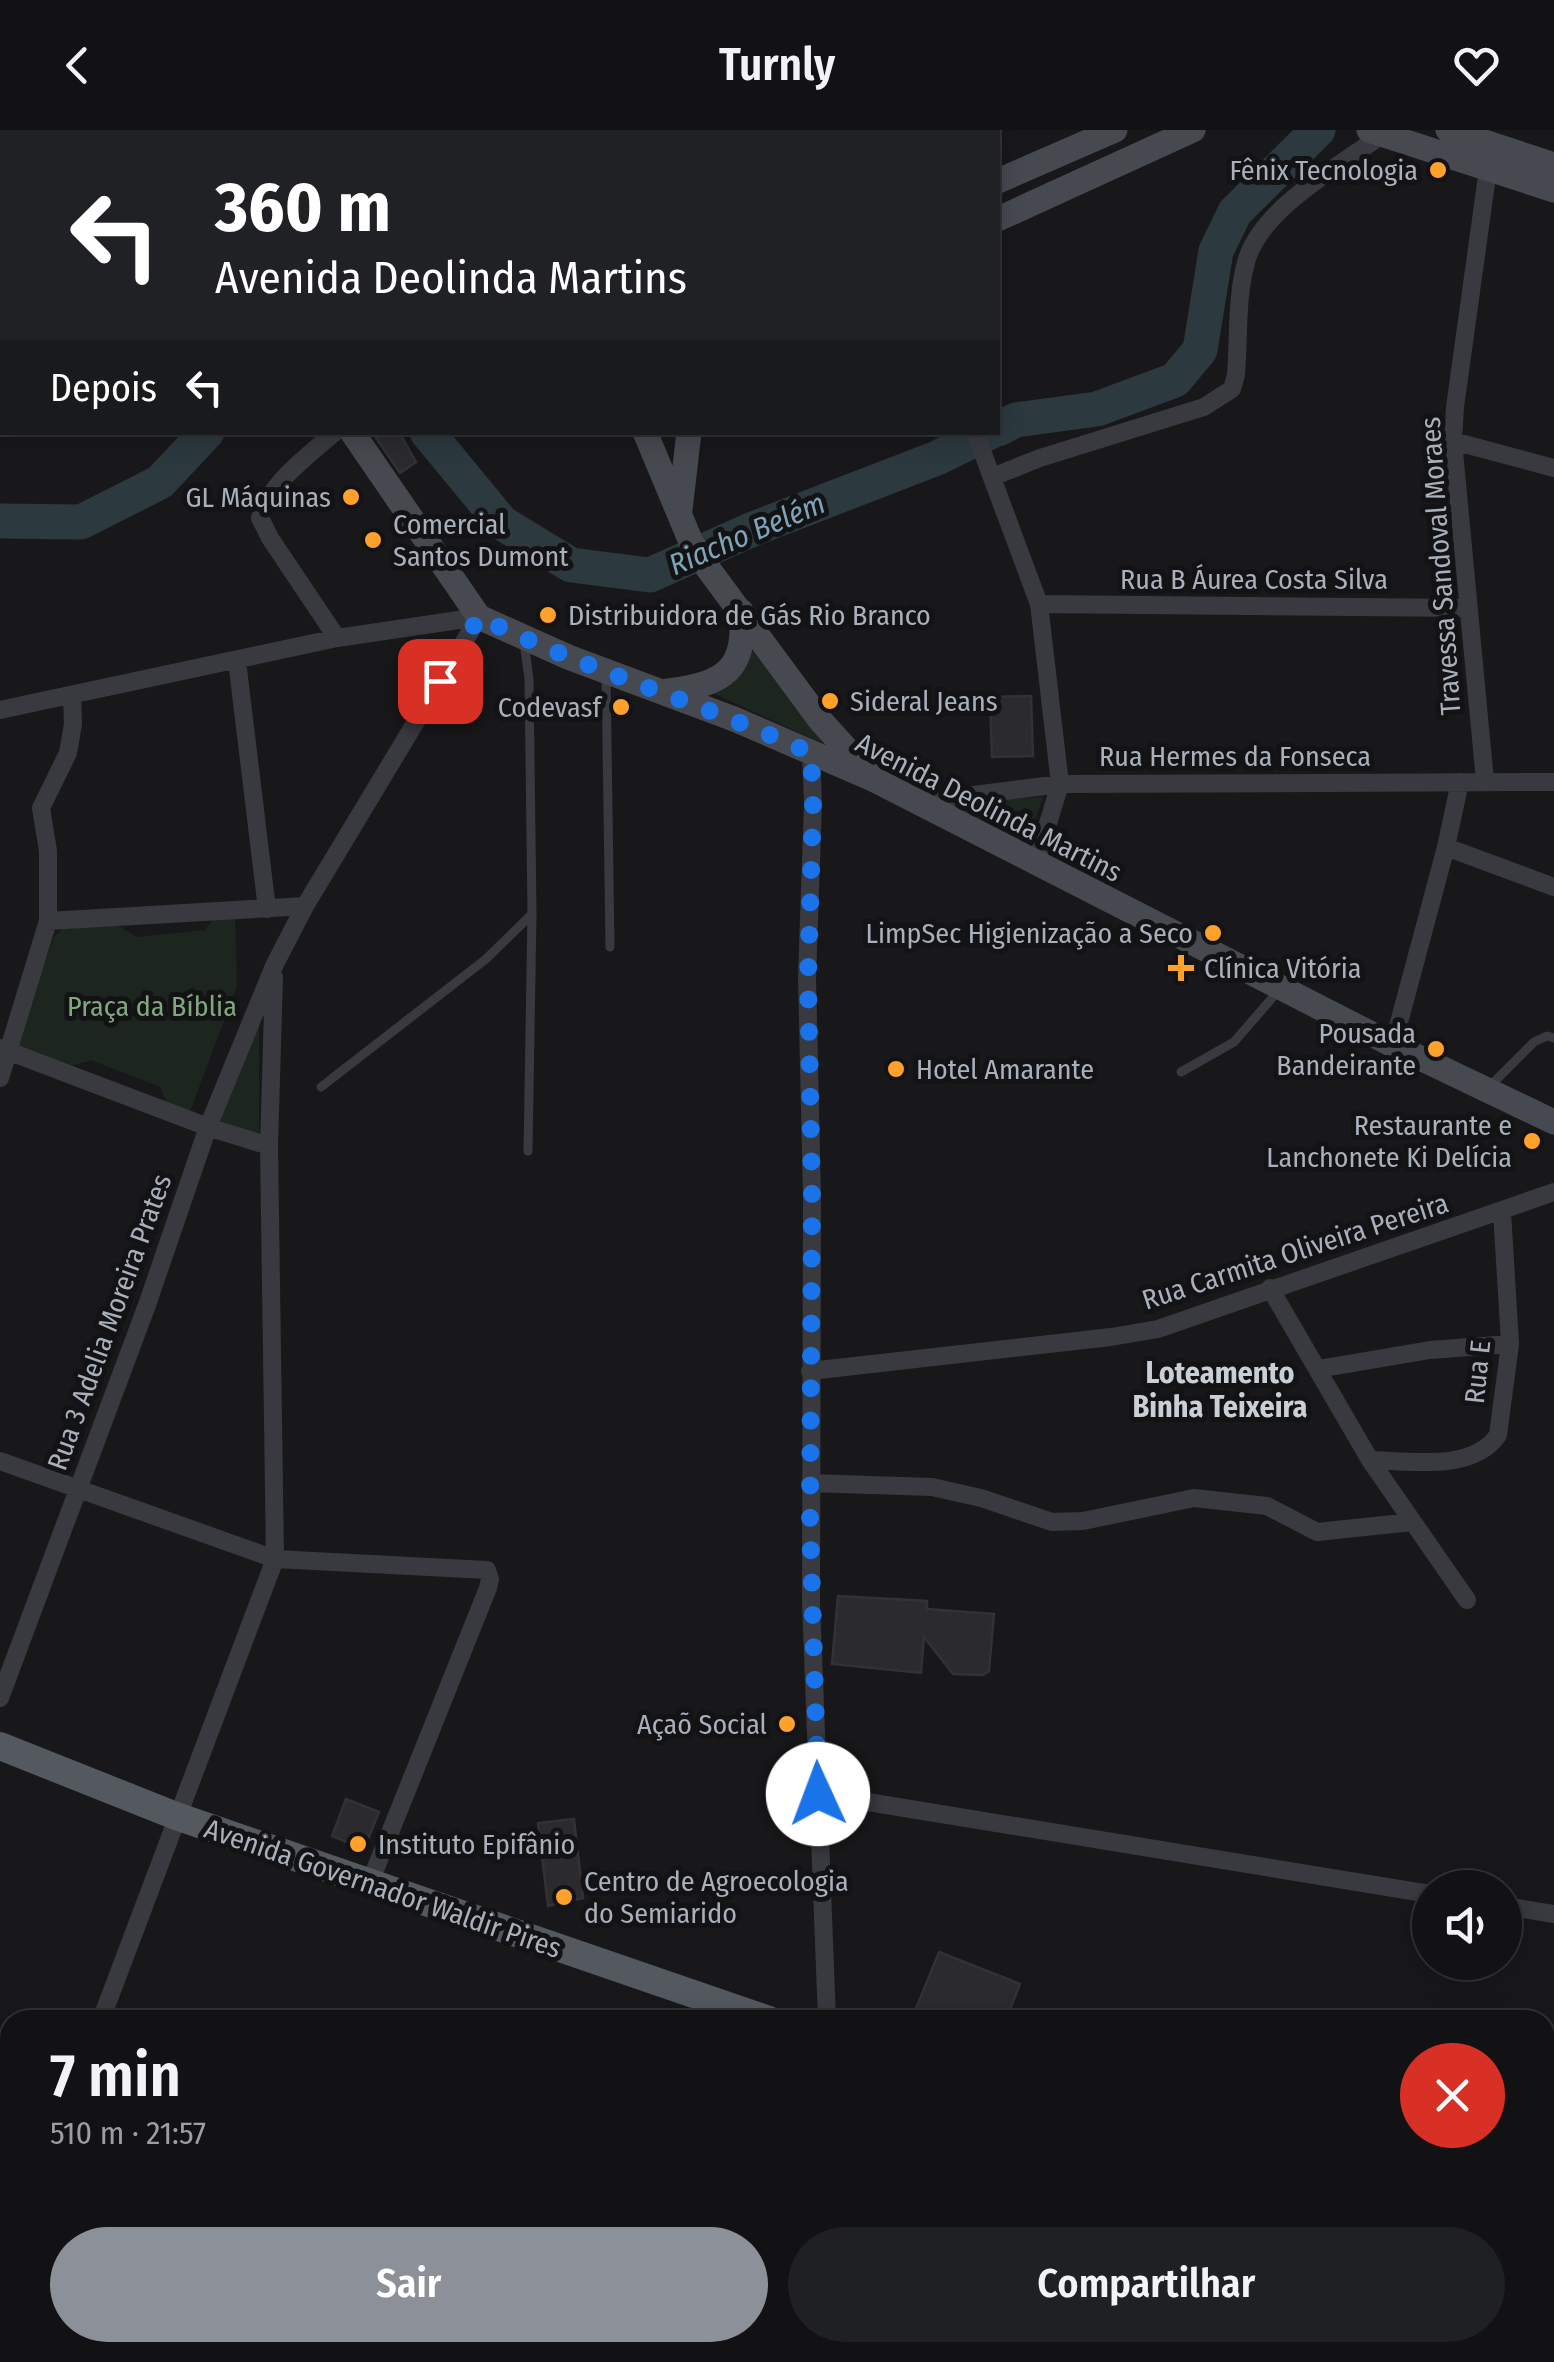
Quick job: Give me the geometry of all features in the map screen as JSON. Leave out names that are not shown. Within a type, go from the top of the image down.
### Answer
[{"type":"main road","points":[[1000,180],[1115,130]]},
{"type":"main road","points":[[1000,218],[1194,130]]},
{"type":"main road","points":[[1448,130],[1554,165]]},
{"type":"main road","points":[[1376,132],[1554,190]]},
{"type":"main road","name":"Avenida Deolinda Martins","points":[[354,435],[479,617],[606,672],[734,718],[875,780],[1393,1045],[1554,1122]]},
{"type":"main road","points":[[646,435],[679,516],[707,567],[820,720],[875,780]]},
{"type":"main road","points":[[679,516],[689,435]]},
{"type":"main road","points":[[660,692],[704,686],[736,662],[742,648],[741,610]]},
{"type":"main road","name":"Avenida Governador Waldir Pires","points":[[0,1746],[176,1816],[739,2010]]},
{"type":"street","points":[[992,477],[1040,458],[1176,417],[1221,398],[1232,389],[1248,255],[1282,208],[1376,132]]},
{"type":"street","name":"Travessa Sandoval Moraes","points":[[1485,782],[1453,441],[1454,407],[1488,169]]},
{"type":"street","points":[[332,435],[269,497],[260,518],[337,638]]},
{"type":"street","points":[[976,435],[1040,604],[1060,784],[1036,863]]},
{"type":"street","points":[[1453,441],[1554,468]]},
{"type":"street","name":"Rua B Áurea Costa Silva","points":[[1040,604],[1468,608]]},
{"type":"street","points":[[0,710],[337,638],[479,617]]},
{"type":"street","name":"Rua 3 Adelia Moreira Prates","points":[[0,1698],[208,1126],[274,966],[305,906],[479,617]]},
{"type":"street","points":[[236,661],[262,909],[286,942]]},
{"type":"street","points":[[0,1078],[5,1050],[48,921],[48,850],[41,808],[68,752],[73,724],[72,694]]},
{"type":"street","points":[[811,753],[810,1483],[827,2010]]},
{"type":"street","points":[[1393,1045],[1460,782]]},
{"type":"street","name":"Rua Hermes da Fonseca","points":[[917,802],[1060,784],[1554,782]]},
{"type":"street","points":[[1446,847],[1554,886]]},
{"type":"street","points":[[48,921],[305,906]]},
{"type":"street","points":[[105,2010],[275,1558],[269,1146],[274,966]]},
{"type":"street","points":[[5,1050],[269,1146]]},
{"type":"street","name":"Rua Carmita Oliveira Pereira","points":[[810,1371],[1142,1332],[1554,1192]]},
{"type":"street","name":"Rua E","points":[[1370,1460],[1459,1458],[1491,1445],[1498,1434],[1510,1344],[1502,1211]]},
{"type":"street","points":[[1270,1288],[1370,1460],[1466,1600]]},
{"type":"street","points":[[1318,1369],[1430,1350],[1510,1344]]},
{"type":"street","points":[[0,1461],[275,1558],[483,1568],[489,1573],[488,1588],[370,1885]]},
{"type":"street","points":[[810,1483],[932,1487],[1052,1522],[1083,1521],[1194,1498],[1267,1506],[1317,1532],[1412,1522]]},
{"type":"street","points":[[818,1794],[1412,1891]]},
{"type":"street","points":[[1522,1909],[1554,1914]]},
{"type":"lane","points":[[524,639],[530,679],[532,914],[528,1151]]},
{"type":"lane","points":[[606,672],[610,947]]},
{"type":"lane","points":[[321,1087],[486,959],[532,914]]},
{"type":"lane","points":[[1181,1072],[1234,1042],[1280,988]]},
{"type":"lane","points":[[1488,1088],[1534,1042],[1547,1036],[1554,1038]]},
{"type":"green space","points":[[750,648],[835,749],[710,692]]},
{"type":"green space","points":[[1043,797],[1026,847],[939,803]]},
{"type":"green space","name":"Praça da Bíblia","points":[[235,915],[237,986],[189,1114],[167,1104],[160,1087],[91,1060],[71,1066],[15,1045],[54,937],[62,929],[117,925],[137,937],[205,930],[215,916]]},
{"type":"green space","points":[[259,987],[259,1151],[210,1138]]},
{"type":"building","points":[[374,435],[401,435],[416,462],[400,473]]},
{"type":"building","points":[[1031,696],[1033,756],[992,757],[990,697]]},
{"type":"building","points":[[838,1596],[927,1601],[927,1609],[994,1614],[989,1671],[983,1675],[953,1674],[924,1637],[921,1673],[832,1664]]},
{"type":"building","points":[[346,1799],[379,1812],[364,1849],[332,1836]]},
{"type":"building","points":[[574,1819],[583,1898],[548,1906],[538,1823]]},
{"type":"building","points":[[939,1952],[1020,1984],[1010,2010],[915,2010]]},
{"type":"waterway","name":"Riacho Belém","points":[[1000,428],[1016,420],[1097,409],[1175,380],[1200,350],[1216,251],[1235,212],[1318,130]]},
{"type":"waterway","name":"Riacho Belém","points":[[0,521],[81,522],[160,482],[204,435]]},
{"type":"waterway","name":"Riacho Belém","points":[[429,435],[502,523],[571,565],[650,575],[753,529],[937,458],[984,435]]},
{"type":"place","name":"Fênix Tecnologia","points":[[1438,170]]},
{"type":"place","name":"GL Máquinas","points":[[351,497]]},
{"type":"place","name":"Comercial Santos Dumont","points":[[373,540]]},
{"type":"place","name":"Distribuidora de Gás Rio Branco","points":[[548,615]]},
{"type":"place","name":"Sideral Jeans","points":[[830,701]]},
{"type":"place","name":"Codevasf","points":[[621,707]]},
{"type":"place","name":"LimpSec Higienização a Seco","points":[[1213,933]]},
{"type":"place","name":"Clínica Vitória","points":[[1181,968]]},
{"type":"place","name":"Pousada Bandeirante","points":[[1436,1049]]},
{"type":"place","name":"Hotel Amarante","points":[[896,1069]]},
{"type":"place","name":"Restaurante e Lanchonete Ki Delícia","points":[[1532,1141]]},
{"type":"place","name":"Açaõ Social","points":[[787,1724]]},
{"type":"place","name":"Instituto Epifânio","points":[[358,1844]]},
{"type":"place","name":"Centro de Agroecologia do Semiarido","points":[[564,1897]]},
{"type":"district","name":"Loteamento Binha Teixeira","points":[[1220,1390]]},
{"type":"route","points":[[440,681],[479,617],[524,639],[734,718],[811,753],[810,1522],[818,1794]]}]
